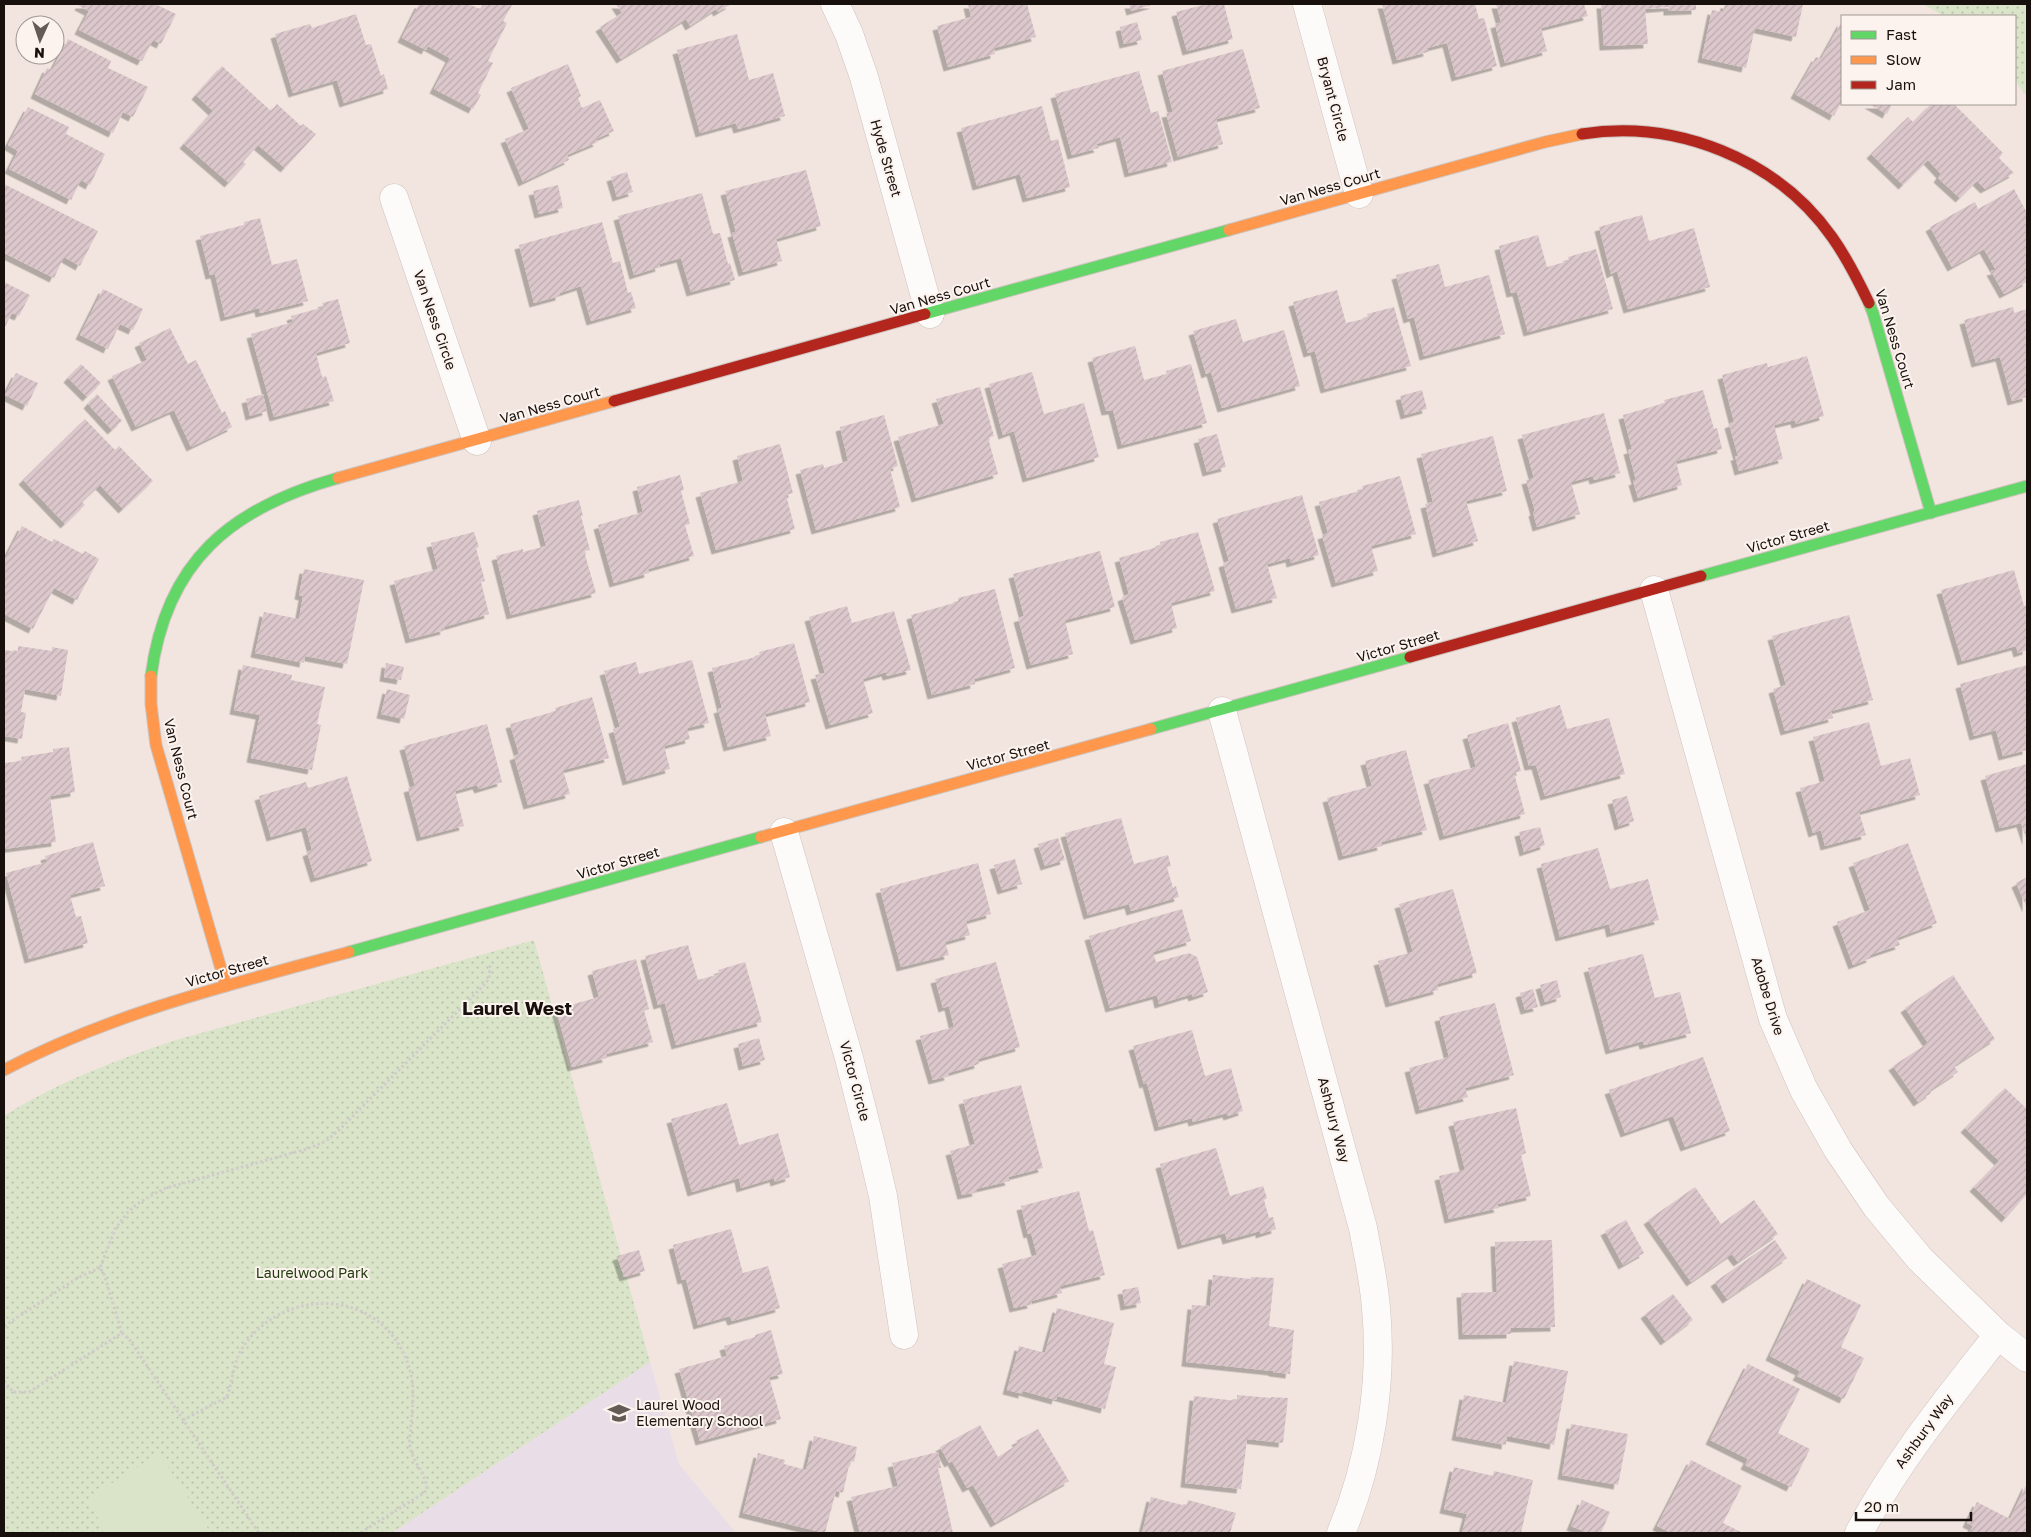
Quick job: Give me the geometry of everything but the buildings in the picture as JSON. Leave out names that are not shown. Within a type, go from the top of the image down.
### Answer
[{"type":"street","name":"Hyde Street","points":[[835,4],[849,34],[864,77],[930,314]]},
{"type":"street","name":"Bryant Circle","points":[[1307,4],[1358,194]]},
{"type":"street","name":"Van Ness Court","points":[[226,986],[156,744],[151,711],[151,680],[157,646],[166,615],[180,585],[200,555],[221,533],[248,513],[318,483],[476,441],[1545,142],[1580,134],[1604,132],[1640,131],[1669,135],[1724,150],[1749,162],[1773,177],[1796,196],[1834,237],[1858,277],[1873,313],[1931,513]]},
{"type":"street","name":"Van Ness Circle","points":[[394,198],[476,441]]},
{"type":"street","name":"Victor Street","points":[[4,1070],[62,1040],[226,986],[2027,486]]},
{"type":"street","name":"Adobe Drive","points":[[1654,590],[1773,1020],[1804,1090],[1838,1150],[1876,1206],[1920,1259],[1998,1335],[2027,1358]]},
{"type":"street","name":"Ashbury Way","points":[[1222,711],[1351,1182],[1372,1272],[1376,1308],[1376,1385],[1364,1464],[1355,1498],[1342,1533]]},
{"type":"street","name":"Victor Circle","points":[[784,832],[850,1058],[872,1149],[883,1196],[904,1335]]},
{"type":"street","name":"Ashbury Way","points":[[1859,1533],[1895,1471],[1998,1335]]},
{"type":"path","points":[[4,1326],[79,1277],[100,1268],[115,1229],[126,1213],[152,1195],[166,1188],[317,1146],[340,1130],[486,983],[489,978],[490,965]]},
{"type":"path","points":[[100,1268],[104,1274],[122,1332],[129,1339],[259,1533]]},
{"type":"path","points":[[183,1420],[227,1397],[237,1357],[244,1345],[259,1328],[280,1313],[308,1305],[343,1305],[374,1318],[393,1336],[410,1367],[414,1391],[411,1451],[427,1489],[424,1493],[360,1533]]},
{"type":"path","points":[[4,1381],[13,1392],[28,1392],[122,1332]]},
{"type":"shaded area","name":"Laurel Wood Elementary School","points":[[650,1362],[679,1464],[736,1533],[392,1533]]},
{"type":"green space","points":[[1923,4],[2027,4],[2027,97],[2016,82],[2016,15],[1942,15]]},
{"type":"green space","name":"Laurelwood Park","points":[[534,940],[650,1362],[392,1533],[4,1533],[4,1116],[66,1082],[176,1040]]},
{"type":"green space","points":[[159,1453],[211,1533],[108,1533],[86,1500]]},
{"type":"traffic: fast","points":[[925,314],[1229,230]]},
{"type":"traffic: fast","points":[[1869,303],[1931,513]]},
{"type":"traffic: fast","points":[[151,676],[159,636],[172,601],[189,571],[210,545],[236,524],[266,505],[300,490],[338,478]]},
{"type":"traffic: fast","points":[[1701,576],[2027,486]]},
{"type":"traffic: fast","points":[[1151,729],[1410,657]]},
{"type":"traffic: fast","points":[[349,952],[761,837]]},
{"type":"traffic: slow","points":[[1229,230],[1545,142],[1582,134]]},
{"type":"traffic: slow","points":[[338,478],[614,401]]},
{"type":"traffic: slow","points":[[151,676],[151,704],[156,745],[226,986]]},
{"type":"traffic: slow","points":[[761,837],[1151,729]]},
{"type":"traffic: slow","points":[[4,1070],[45,1050],[130,1016],[217,988],[349,952]]},
{"type":"traffic: jam","points":[[1582,134],[1617,131],[1653,133],[1688,139],[1722,151],[1754,166],[1783,186],[1809,210],[1832,237],[1852,269],[1869,303]]},
{"type":"traffic: jam","points":[[614,401],[925,314]]},
{"type":"traffic: jam","points":[[1410,657],[1701,576]]},
{"type":"place","name":"Laurel Wood Elementary School","points":[[619,1413]]},
{"type":"district","name":"Laurel West","points":[[517,1008]]}]
